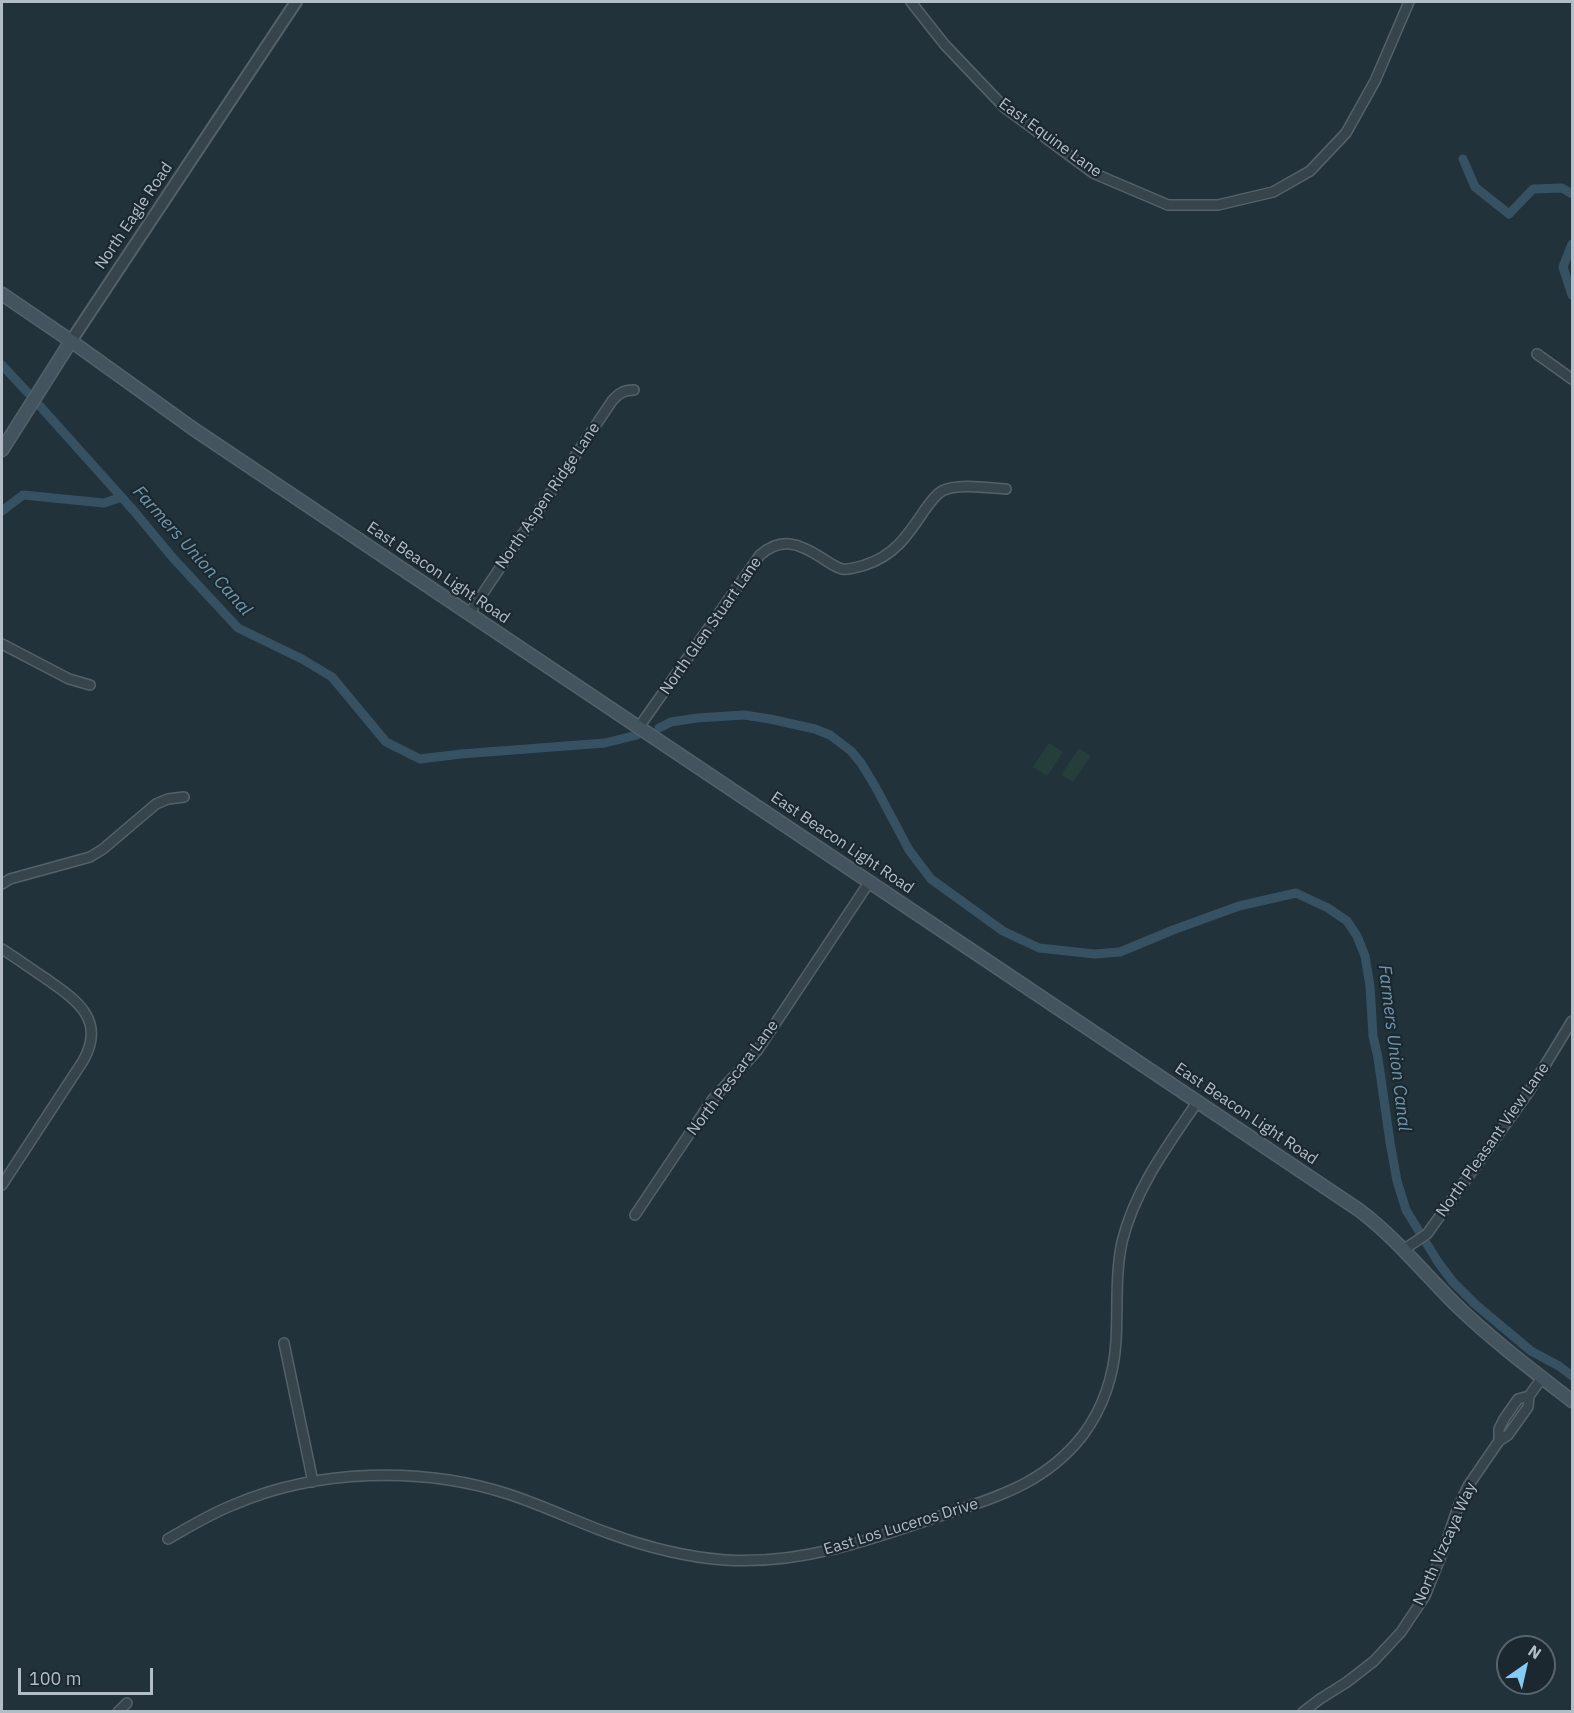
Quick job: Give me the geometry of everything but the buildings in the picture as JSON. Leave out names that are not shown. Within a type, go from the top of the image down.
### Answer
[{"type":"main road","name":"East Beacon Light Road","points":[[2,294],[195,430],[1359,1210],[1495,1340],[1572,1401]]},
{"type":"main road","name":"North Eagle Road","points":[[2,450],[71,341]]},
{"type":"street","name":"North Eagle Road","points":[[71,341],[296,2]]},
{"type":"street","name":"East Equine Lane","points":[[911,2],[945,45],[1005,108],[1093,173],[1168,205],[1218,205],[1272,192],[1310,171],[1346,133],[1375,81],[1410,2]]},
{"type":"street","points":[[1537,354],[1572,379]]},
{"type":"street","name":"North Aspen Ridge Lane","points":[[469,614],[612,400],[625,390],[634,390]]},
{"type":"street","name":"North Glen Stuart Lane","points":[[639,727],[760,555],[769,547],[779,544],[801,546],[843,569],[864,565],[893,550],[904,540],[932,500],[943,490],[960,487],[1006,489]]},
{"type":"street","points":[[2,644],[69,680],[90,685]]},
{"type":"street","points":[[2,884],[10,879],[90,857],[103,849],[156,804],[168,799],[184,797]]},
{"type":"street","name":"North Pescara Lane","points":[[635,1215],[712,1100],[757,1051],[870,881]]},
{"type":"street","points":[[2,949],[74,998],[86,1012],[91,1034],[88,1052],[2,1185]]},
{"type":"street","name":"North Pleasant View Lane","points":[[1403,1250],[1423,1236],[1528,1093],[1572,1021]]},
{"type":"street","name":"East Los Luceros Drive","points":[[168,1539],[194,1523],[234,1504],[279,1489],[353,1476],[403,1476],[452,1480],[507,1493],[640,1545],[680,1554],[726,1560],[767,1560],[843,1548],[1000,1496],[1036,1479],[1064,1456],[1096,1414],[1113,1368],[1119,1257],[1131,1212],[1156,1164],[1198,1101]]},
{"type":"street","points":[[284,1342],[313,1482]]},
{"type":"street","name":"North Vizcaya Way","points":[[1303,1712],[1374,1660],[1401,1632],[1425,1596],[1458,1507],[1468,1486],[1498,1441],[1499,1429],[1504,1419],[1518,1399],[1529,1396],[1542,1378]]},
{"type":"street","points":[[118,1712],[127,1703]]},
{"type":"green space","points":[[1049,743],[1063,752],[1047,776],[1033,767]]},
{"type":"green space","points":[[1079,748],[1091,756],[1073,782],[1061,775]]},
{"type":"waterway","points":[[1463,159],[1475,187],[1509,214],[1533,189],[1562,188],[1572,194]]},
{"type":"waterway","points":[[1572,244],[1563,267],[1572,295]]},
{"type":"waterway","name":"Farmers Union Canal","points":[[2,365],[28,393]]},
{"type":"waterway","name":"Farmers Union Canal","points":[[39,405],[173,558],[238,628],[302,659],[332,677],[386,742],[420,759],[605,743],[637,735]]},
{"type":"waterway","points":[[2,511],[23,495],[104,503],[122,497]]},
{"type":"waterway","name":"Farmers Union Canal","points":[[659,728],[671,722],[697,718],[744,715],[815,729],[830,735],[851,751],[861,763],[909,850],[931,879],[1003,931],[1039,948],[1095,954],[1120,952],[1239,906],[1296,893],[1328,908],[1347,921],[1357,936],[1365,956],[1370,986],[1373,1036],[1390,1142],[1397,1181],[1406,1210],[1453,1282],[1475,1304],[1531,1351],[1572,1376]]}]
